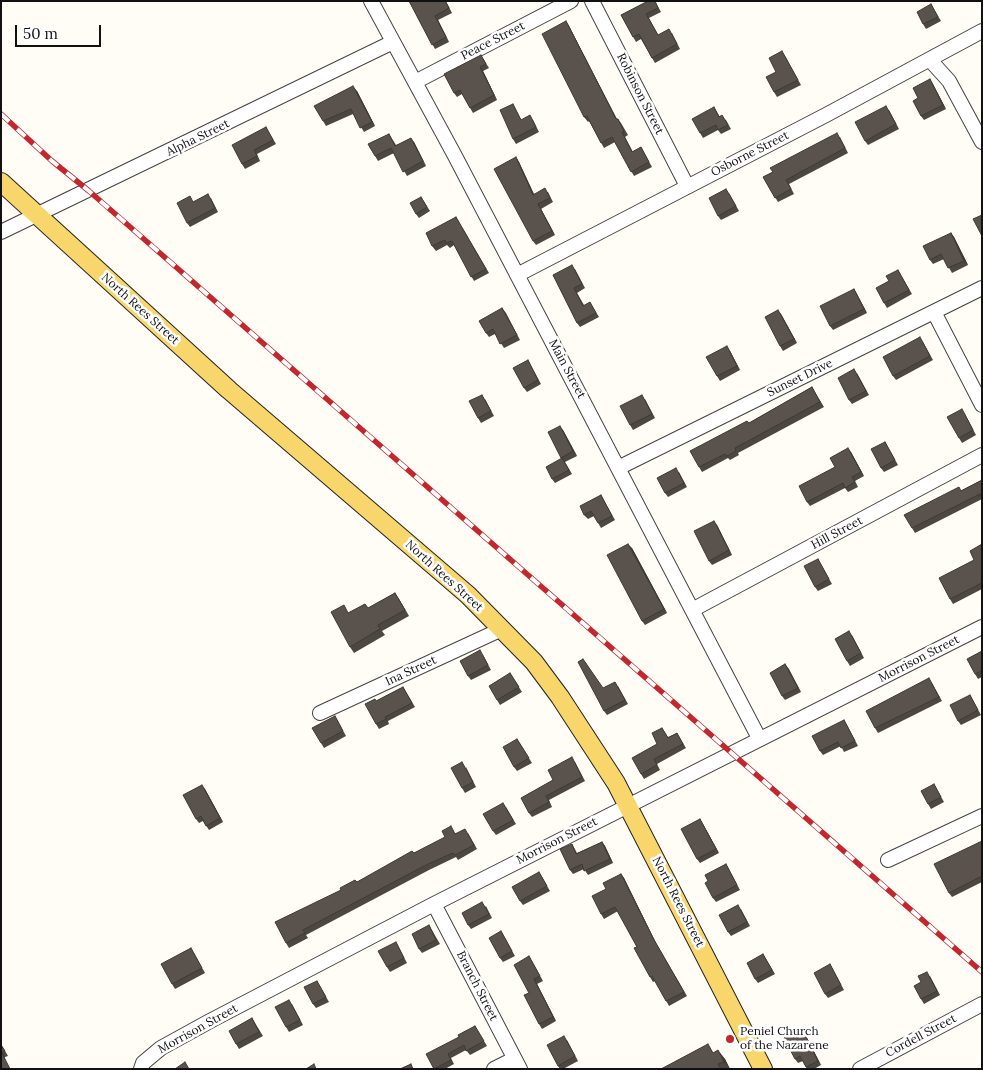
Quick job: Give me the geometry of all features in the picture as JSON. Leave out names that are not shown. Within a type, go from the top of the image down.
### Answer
[{"type":"main road","name":"North Rees Street","points":[[1,182],[229,390],[468,595],[534,662],[560,696],[628,805],[763,1069]]},
{"type":"street","name":"Main Street","points":[[371,1],[517,275],[759,738]]},
{"type":"street","name":"Peace Street","points":[[415,82],[571,1]]},
{"type":"street","name":"Robinson Street","points":[[592,1],[686,186]]},
{"type":"street","name":"Osborne Street","points":[[517,275],[930,60],[982,31]]},
{"type":"street","name":"Alpha Street","points":[[1,232],[393,42]]},
{"type":"street","points":[[930,60],[949,81],[982,142]]},
{"type":"street","name":"Sunset Drive","points":[[618,468],[982,288]]},
{"type":"street","points":[[934,312],[982,405]]},
{"type":"street","name":"Hill Street","points":[[692,610],[982,455]]},
{"type":"street","name":"Morrison Street","points":[[141,1068],[143,1063],[160,1048],[434,904],[759,738],[982,628]]},
{"type":"street","name":"Ina Street","points":[[320,713],[502,629]]},
{"type":"street","points":[[888,860],[982,816]]},
{"type":"street","name":"Branch Street","points":[[434,904],[517,1064]]},
{"type":"street","name":"Cordell Street","points":[[860,1069],[982,1004]]},
{"type":"street","points":[[494,1069],[517,1064]]},
{"type":"building","points":[[409,1],[445,1],[449,8],[435,16],[446,37],[432,45]]},
{"type":"building","points":[[648,1],[655,1],[658,8],[646,14],[658,35],[669,29],[677,44],[652,58],[639,34],[633,37],[621,15]]},
{"type":"building","points":[[931,4],[938,17],[923,24],[917,12]]},
{"type":"building","points":[[566,21],[616,119],[618,119],[632,152],[641,147],[649,162],[631,172],[612,137],[601,143],[587,116],[584,117],[542,34]]},
{"type":"building","points":[[782,51],[798,80],[774,92],[766,77],[776,72],[769,58]]},
{"type":"building","points":[[481,55],[486,64],[480,67],[494,95],[470,108],[460,90],[454,93],[444,74]]},
{"type":"building","points":[[930,79],[943,105],[921,116],[913,101],[918,98],[913,88]]},
{"type":"building","points":[[353,86],[372,122],[360,128],[351,109],[323,121],[314,106]]},
{"type":"building","points":[[513,104],[521,120],[530,115],[536,127],[513,139],[500,110]]},
{"type":"building","points":[[886,106],[896,124],[865,141],[855,122]]},
{"type":"building","points":[[714,107],[719,117],[722,115],[728,125],[718,130],[716,125],[700,133],[692,119]]},
{"type":"building","points":[[266,127],[273,140],[254,150],[257,156],[242,164],[232,145]]},
{"type":"building","points":[[837,133],[845,148],[786,180],[791,189],[775,198],[763,177],[773,172],[770,168]]},
{"type":"building","points":[[389,134],[395,146],[411,138],[423,161],[403,172],[391,148],[375,156],[368,144]]},
{"type":"building","points":[[516,157],[533,195],[545,188],[550,198],[538,204],[552,231],[533,241],[494,169]]},
{"type":"building","points":[[726,189],[736,206],[718,216],[709,198]]},
{"type":"building","points":[[208,194],[215,208],[187,223],[177,203],[190,196],[193,202]]},
{"type":"building","points":[[421,197],[427,207],[416,214],[410,203]]},
{"type":"building","points":[[982,215],[982,236],[973,219]]},
{"type":"building","points":[[456,217],[486,269],[471,277],[452,241],[446,243],[445,240],[432,246],[426,233]]},
{"type":"building","points":[[951,233],[964,261],[948,268],[941,254],[930,260],[923,246]]},
{"type":"building","points":[[572,265],[582,284],[574,288],[583,306],[590,302],[596,313],[577,323],[553,275]]},
{"type":"building","points":[[898,270],[909,290],[884,303],[876,288],[889,281],[886,276]]},
{"type":"building","points":[[854,289],[864,309],[830,326],[820,306]]},
{"type":"building","points":[[502,308],[517,335],[500,344],[493,329],[486,333],[479,321]]},
{"type":"building","points":[[778,310],[794,339],[780,346],[765,317]]},
{"type":"building","points":[[920,337],[930,356],[893,376],[883,357]]},
{"type":"building","points":[[727,346],[737,366],[717,376],[706,357]]},
{"type":"building","points":[[528,360],[538,380],[524,388],[513,368]]},
{"type":"building","points":[[854,369],[866,391],[849,400],[838,378]]},
{"type":"building","points":[[812,387],[820,402],[735,448],[736,451],[727,456],[725,454],[699,467],[690,451],[747,421],[749,423]]},
{"type":"building","points":[[482,395],[491,411],[478,418],[469,401]]},
{"type":"building","points":[[642,395],[652,414],[630,425],[620,406]]},
{"type":"building","points":[[962,409],[973,430],[959,438],[947,417]]},
{"type":"building","points":[[560,426],[573,451],[561,458],[548,432]]},
{"type":"building","points":[[885,442],[895,460],[881,468],[871,449]]},
{"type":"building","points":[[848,448],[861,472],[852,477],[855,482],[845,488],[843,483],[807,502],[799,486],[835,467],[830,458]]},
{"type":"building","points":[[562,458],[569,470],[552,479],[546,467]]},
{"type":"building","points":[[676,468],[684,483],[665,493],[657,478]]},
{"type":"building","points":[[982,480],[982,498],[980,494],[912,528],[904,515],[959,487],[961,491]]},
{"type":"building","points":[[601,495],[612,516],[598,523],[591,511],[584,515],[580,506]]},
{"type":"building","points":[[714,521],[729,550],[709,561],[694,531]]},
{"type":"building","points":[[628,544],[664,609],[642,621],[607,555]]},
{"type":"building","points":[[982,544],[982,583],[950,599],[939,578],[974,560],[970,551]]},
{"type":"building","points":[[818,559],[829,579],[815,587],[804,566]]},
{"type":"building","points":[[395,593],[405,610],[378,625],[380,629],[350,647],[331,612],[344,605],[348,613],[365,604],[368,608]]},
{"type":"building","points":[[849,631],[861,653],[847,661],[835,639]]},
{"type":"building","points":[[480,650],[488,665],[468,676],[460,661]]},
{"type":"building","points":[[982,651],[982,671],[975,674],[967,659]]},
{"type":"building","points":[[583,659],[603,688],[615,682],[625,700],[604,711],[578,662]]},
{"type":"building","points":[[785,664],[798,688],[782,696],[770,673]]},
{"type":"building","points":[[510,673],[519,687],[497,700],[489,686]]},
{"type":"building","points":[[929,678],[939,697],[875,728],[866,711]]},
{"type":"building","points":[[403,687],[412,703],[385,717],[386,719],[376,724],[365,704],[375,699],[376,701]]},
{"type":"building","points":[[970,695],[978,710],[958,721],[950,705]]},
{"type":"building","points":[[335,716],[343,731],[321,743],[312,728]]},
{"type":"building","points":[[844,720],[855,741],[841,748],[838,742],[820,751],[812,736]]},
{"type":"building","points":[[662,728],[668,738],[677,733],[683,744],[654,759],[657,765],[641,774],[632,758],[657,744],[652,733]]},
{"type":"building","points":[[517,739],[529,758],[514,767],[503,747]]},
{"type":"building","points":[[572,757],[582,777],[546,796],[549,802],[529,813],[521,798],[553,780],[548,770]]},
{"type":"building","points":[[462,762],[473,782],[462,788],[451,768]]},
{"type":"building","points":[[934,784],[941,797],[928,804],[921,791]]},
{"type":"building","points":[[202,785],[220,818],[206,826],[201,816],[196,819],[183,795]]},
{"type":"building","points":[[503,803],[513,820],[493,831],[483,814]]},
{"type":"building","points":[[700,819],[716,849],[697,859],[681,829]]},
{"type":"building","points":[[451,826],[455,834],[465,829],[474,845],[455,855],[453,853],[426,865],[303,930],[305,933],[286,943],[275,922],[341,890],[340,888],[355,880],[357,882],[412,851],[414,853],[445,837],[442,831]]},
{"type":"building","points":[[982,841],[982,876],[949,893],[934,864]]},
{"type":"building","points":[[602,842],[610,859],[584,871],[582,864],[570,870],[560,849],[572,844],[576,854]]},
{"type":"building","points":[[726,864],[737,885],[713,898],[705,883],[708,881],[705,875]]},
{"type":"building","points":[[539,872],[547,886],[520,901],[512,887]]},
{"type":"building","points":[[621,874],[653,938],[684,992],[666,1001],[634,948],[637,947],[615,907],[601,914],[592,896],[606,889],[603,883]]},
{"type":"building","points":[[482,902],[489,914],[468,925],[462,913]]},
{"type":"building","points":[[738,905],[747,922],[728,932],[719,915]]},
{"type":"building","points":[[429,925],[436,940],[419,949],[412,934]]},
{"type":"building","points":[[501,931],[512,951],[500,958],[489,938]]},
{"type":"building","points":[[396,942],[404,958],[387,967],[378,951]]},
{"type":"building","points":[[191,948],[202,968],[172,984],[161,964]]},
{"type":"building","points":[[763,954],[772,970],[755,979],[747,963]]},
{"type":"building","points":[[529,956],[540,976],[534,979],[553,1017],[539,1024],[524,995],[529,993],[514,965]]},
{"type":"building","points":[[830,964],[841,985],[825,994],[814,973]]},
{"type":"building","points":[[927,972],[937,991],[921,999],[914,986],[921,982],[918,976]]},
{"type":"building","points":[[317,981],[326,997],[313,1004],[304,987]]},
{"type":"building","points":[[289,1000],[300,1020],[286,1027],[275,1007]]},
{"type":"building","points":[[252,1018],[259,1032],[236,1044],[229,1031]]},
{"type":"building","points":[[475,1026],[484,1041],[466,1051],[464,1045],[448,1054],[451,1060],[434,1069],[426,1054],[459,1037],[458,1035]]},
{"type":"building","points":[[802,1029],[818,1061],[806,1067],[800,1056],[795,1059],[784,1038]]},
{"type":"building","points":[[564,1036],[575,1056],[558,1066],[547,1045]]},
{"type":"building","points":[[708,1044],[713,1053],[718,1050],[724,1062],[718,1064],[721,1069],[661,1069]]},
{"type":"building","points":[[1,1045],[5,1051],[2,1053],[10,1069],[1,1069]]},
{"type":"building","points":[[185,1062],[189,1069],[175,1069]]},
{"type":"building","points":[[314,1064],[316,1069],[306,1069]]},
{"type":"building","points":[[411,1064],[413,1069],[400,1069]]},
{"type":"railway","points":[[1,114],[52,161],[89,191],[982,972]]},
{"type":"place","name":"Peniel Church of the Nazarene","points":[[730,1039]]}]
